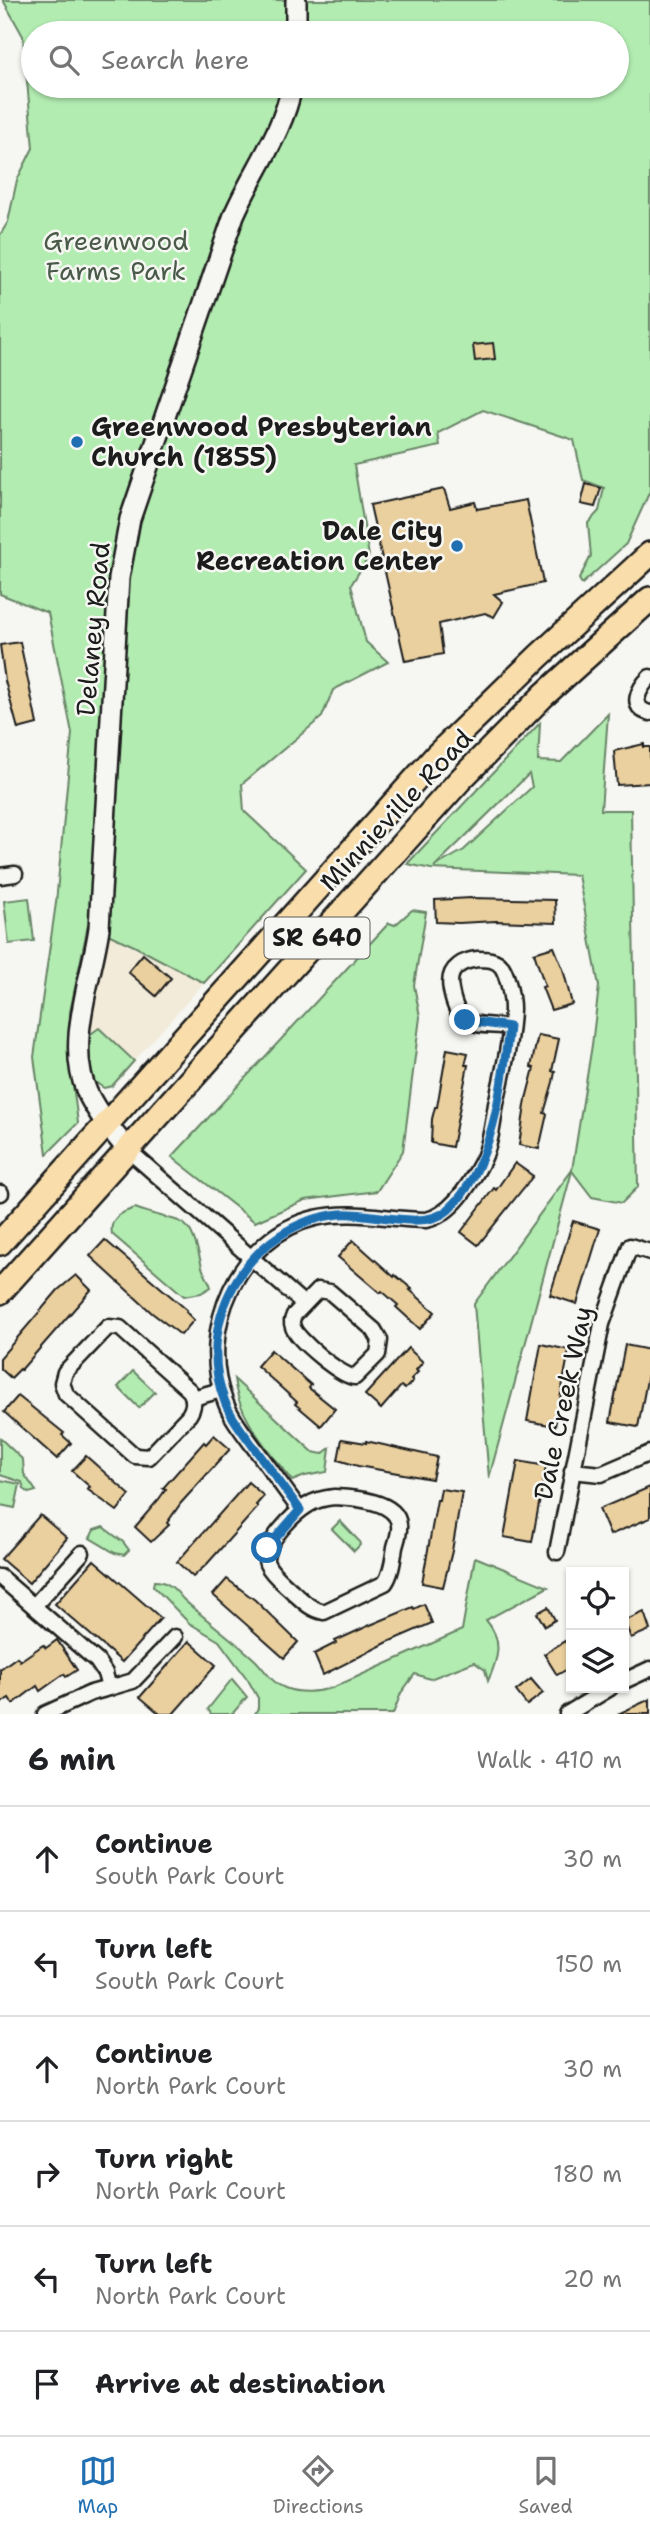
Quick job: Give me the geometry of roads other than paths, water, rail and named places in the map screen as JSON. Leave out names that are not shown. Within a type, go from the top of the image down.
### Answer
[{"type":"main road","name":"Minnieville Road","points":[[0,1243],[438,755],[549,646],[650,554]]},
{"type":"main road","name":"Minnieville Road","points":[[0,1292],[460,780],[544,695],[650,599]]},
{"type":"street","points":[[296,0],[296,21]]},
{"type":"street","name":"Delaney Road","points":[[127,1149],[107,1124],[87,1091],[78,1053],[79,1032],[99,928],[119,578],[124,545],[148,462],[234,215],[278,132],[289,98]]},
{"type":"street","points":[[650,677],[638,693],[637,702],[643,711],[650,713]]},
{"type":"street","points":[[0,876],[15,874]]},
{"type":"street","points":[[300,1510],[234,1419],[221,1390],[216,1349],[221,1315],[233,1285],[252,1258],[282,1232],[307,1220],[352,1213],[426,1220],[449,1209],[478,1168],[488,1147],[509,1027],[511,997],[499,964],[492,960],[478,959],[459,965],[451,975],[450,984],[458,1014],[470,1022],[509,1027]]},
{"type":"street","points":[[127,1149],[304,1304]]},
{"type":"street","name":"Dale Creek Way","points":[[557,1552],[601,1324],[630,1246],[650,1252]]},
{"type":"street","points":[[318,1290],[326,1290],[378,1335],[380,1350],[357,1376],[352,1378],[344,1375],[296,1333],[292,1325],[293,1319],[304,1304],[318,1290]]},
{"type":"street","points":[[114,1326],[120,1328],[190,1391],[193,1398],[193,1408],[189,1415],[154,1454],[138,1457],[66,1394],[62,1379],[65,1372],[103,1331],[114,1326]]},
{"type":"street","points":[[193,1398],[221,1390]]},
{"type":"street","points":[[572,1471],[601,1474],[650,1453]]},
{"type":"street","points":[[334,1497],[390,1509],[399,1527],[390,1575],[385,1583],[330,1611],[318,1611],[309,1606],[272,1572],[266,1558],[270,1544],[300,1510],[315,1501],[334,1497]]},
{"type":"street","points":[[34,1606],[82,1553]]},
{"type":"street","points":[[0,1577],[97,1661],[105,1673],[109,1688]]},
{"type":"street","points":[[45,1714],[91,1693],[133,1681],[176,1637]]},
{"type":"street","points":[[629,1679],[650,1669]]},
{"type":"street","points":[[567,1714],[602,1693]]},
{"type":"place","name":"Greenwood Presbyterian Church (1855)","points":[[77,442]]},
{"type":"place","name":"Dale City Recreation Center","points":[[457,546]]},
{"type":"park label","name":"Greenwood Farms Park","points":[[116,256]]}]
